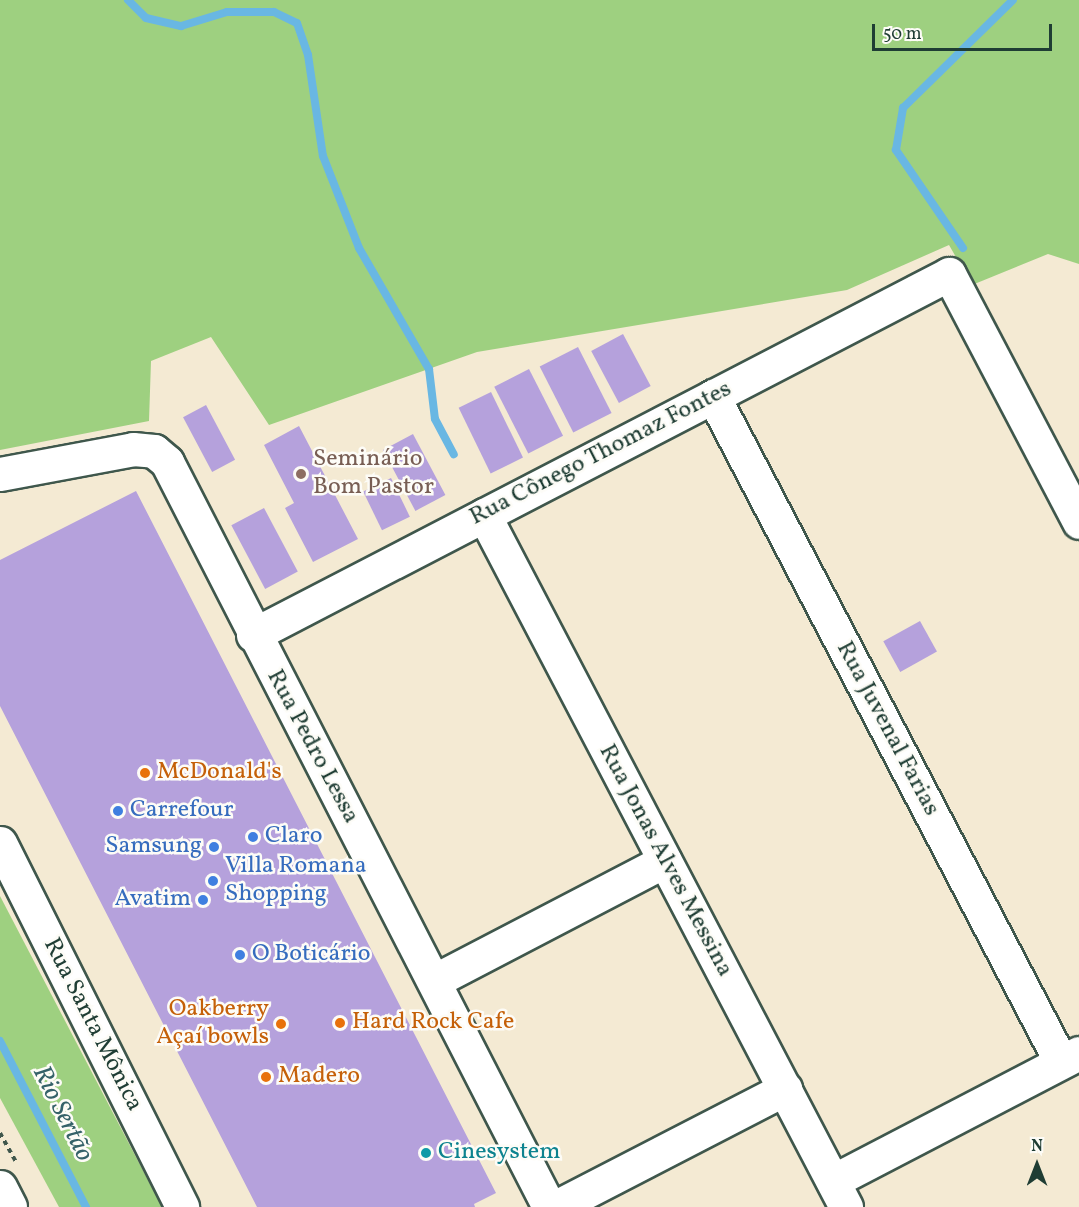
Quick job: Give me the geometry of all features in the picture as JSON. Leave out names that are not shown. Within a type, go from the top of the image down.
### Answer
[{"type":"street","name":"Rua Cônego Thomaz Fontes","points":[[253,634],[949,274],[1067,471]]},
{"type":"street","name":"Rua Juvenal Farias","points":[[713,396],[1070,1058]]},
{"type":"street","name":"Rua Pedro Lessa","points":[[0,474],[133,449],[154,451],[167,462],[253,634],[549,1207]]},
{"type":"street","points":[[1067,471],[1079,522]]},
{"type":"street","name":"Rua Jonas Alves Messina","points":[[484,514],[840,1194]]},
{"type":"street","name":"Rua Santa Mônica","points":[[0,843],[182,1207]]},
{"type":"street","points":[[434,981],[665,861]]},
{"type":"street","points":[[840,1194],[1070,1058]]},
{"type":"street","points":[[556,1207],[785,1089]]},
{"type":"street","points":[[0,1188],[10,1207]]},
{"type":"green space","points":[[0,0],[1079,0],[1079,264],[1048,254],[972,285],[949,245],[847,290],[477,352],[269,425],[211,337],[151,361],[149,421],[0,450]]},
{"type":"green space","points":[[0,896],[162,1207],[59,1207],[0,1098]]},
{"type":"building","points":[[623,334],[651,386],[619,403],[591,351]]},
{"type":"building","points":[[578,347],[612,413],[573,432],[540,367]]},
{"type":"building","points":[[529,369],[563,436],[528,454],[494,387]]},
{"type":"building","points":[[491,392],[523,458],[491,473],[459,408]]},
{"type":"building","points":[[206,405],[235,460],[212,472],[183,417]]},
{"type":"building","name":"Seminário Bom Pastor","points":[[299,426],[358,539],[313,562],[285,508],[294,503],[264,445]]},
{"type":"building","points":[[413,434],[445,495],[415,511],[383,450]]},
{"type":"building","points":[[391,478],[410,517],[382,530],[363,492]]},
{"type":"building","name":"Villa Romana Shopping","points":[[136,491],[496,1193],[474,1204],[475,1207],[257,1207],[0,706],[0,560]]},
{"type":"building","points":[[264,508],[298,572],[265,589],[231,525]]},
{"type":"building","points":[[920,621],[937,652],[900,672],[883,641]]},
{"type":"waterway","points":[[128,0],[146,18],[181,26],[227,12],[274,12],[297,23],[308,55],[323,156],[359,248],[429,369],[435,419],[454,454]]},
{"type":"waterway","points":[[963,248],[896,150],[903,108],[1013,0]]},
{"type":"waterway","name":"Rio Sertão","points":[[0,1041],[86,1207]]},
{"type":"place","name":"Seminário Bom Pastor","points":[[301,474]]},
{"type":"place","name":"McDonald's","points":[[145,773]]},
{"type":"place","name":"Carrefour","points":[[118,811]]},
{"type":"place","name":"Claro","points":[[253,837]]},
{"type":"place","name":"Samsung","points":[[214,847]]},
{"type":"place","name":"Villa Romana Shopping","points":[[213,881]]},
{"type":"place","name":"Avatim","points":[[203,900]]},
{"type":"place","name":"O Boticário","points":[[240,955]]},
{"type":"place","name":"Hard Rock Cafe","points":[[340,1023]]},
{"type":"place","name":"Oakberry Açaí bowls","points":[[281,1024]]},
{"type":"place","name":"Madero","points":[[266,1077]]},
{"type":"place","name":"Cinesystem","points":[[426,1153]]}]
